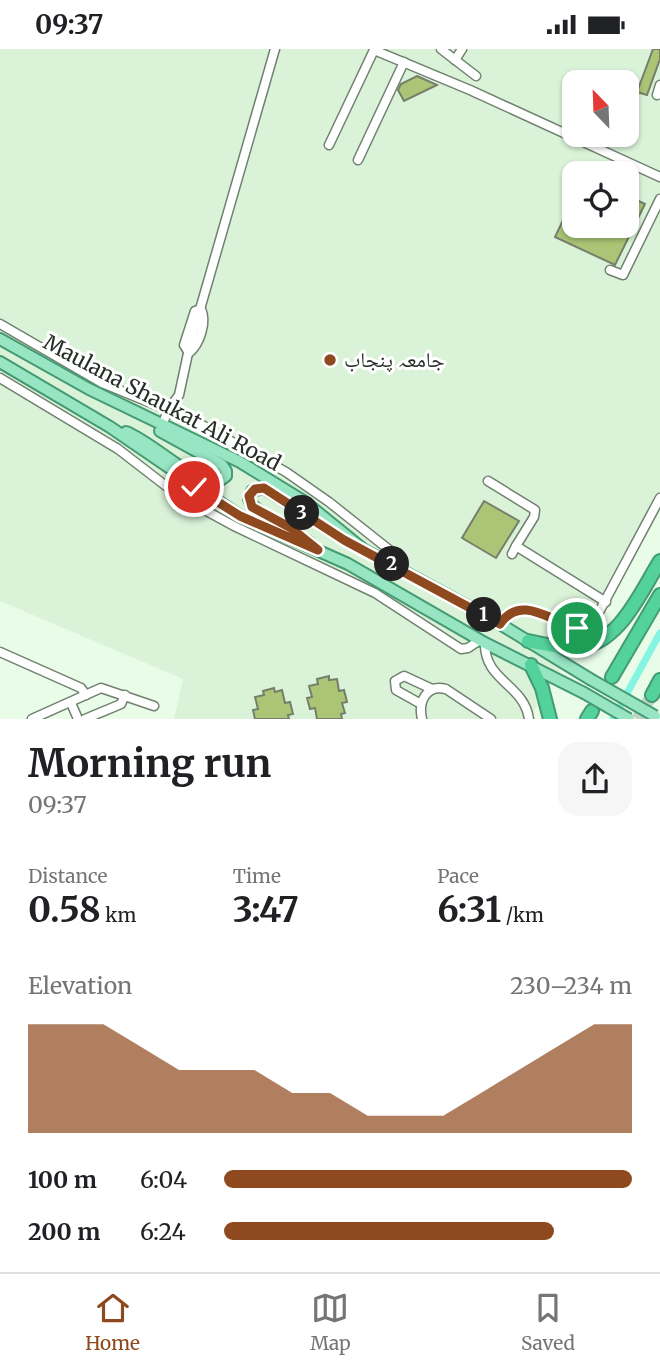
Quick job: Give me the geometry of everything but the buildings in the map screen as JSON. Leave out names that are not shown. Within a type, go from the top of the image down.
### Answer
[{"type":"highway","points":[[528,641],[573,648],[594,644],[618,627],[660,561]]},
{"type":"highway","points":[[612,677],[660,595]]},
{"type":"highway","points":[[531,665],[542,688],[550,719]]},
{"type":"highway","points":[[652,695],[660,680]]},
{"type":"main road","name":"Maulana Shaukat Ali Road","points":[[0,339],[162,426],[250,467],[304,502],[359,546],[500,624],[658,717]]},
{"type":"main road","name":"Maulana Shaukat Ali Road","points":[[0,362],[110,426],[240,516],[348,564],[483,641],[629,719]]},
{"type":"main road","points":[[110,426],[135,436],[206,481],[216,483],[226,477],[222,465],[183,445],[129,409]]},
{"type":"main road","points":[[318,550],[291,528],[252,507],[249,499],[253,491],[264,488],[344,540],[359,546]]},
{"type":"street","points":[[162,426],[168,409],[178,395],[189,353],[184,345],[195,311],[201,309],[275,49]]},
{"type":"street","points":[[441,49],[476,76]]},
{"type":"street","points":[[455,60],[462,49]]},
{"type":"street","points":[[329,145],[374,50],[660,177]]},
{"type":"street","points":[[358,160],[404,62]]},
{"type":"street","points":[[657,95],[660,85]]},
{"type":"street","points":[[610,269],[623,275],[660,199]]},
{"type":"street","points":[[0,324],[102,383],[195,421],[286,472],[329,502],[391,552],[402,569]]},
{"type":"street","points":[[0,378],[118,449],[178,496],[234,526],[375,593],[461,649],[483,641],[492,670],[521,697],[529,719]]},
{"type":"street","points":[[488,481],[535,510],[534,517],[514,550],[607,601]]},
{"type":"street","points":[[500,624],[513,612],[529,609],[568,626],[585,629],[595,623],[660,498]]},
{"type":"street","points":[[0,652],[81,688],[86,695]]},
{"type":"street","points":[[421,704],[397,689],[395,681],[404,676],[432,689],[446,689],[491,719]]},
{"type":"street","points":[[33,719],[102,688],[155,706]]},
{"type":"street","points":[[422,719],[421,704],[432,689]]},
{"type":"street","points":[[85,719],[121,705],[125,695]]},
{"type":"street","points":[[71,703],[78,719]]},
{"type":"shaded area","name":"جامعہ پنجاب","points":[[0,49],[660,49],[660,494],[589,625],[529,719],[174,719],[183,679],[0,601]]},
{"type":"waterway","points":[[613,719],[660,633]]},
{"type":"tunnel","points":[[637,719],[652,695]]},
{"type":"place","name":"جامعہ پنجاب","points":[[330,360]]},
{"type":"route","points":[[194,487],[240,516],[318,550],[291,528],[252,507],[250,494],[255,489],[264,488],[344,540],[500,624],[513,612],[529,609],[577,628]]}]
